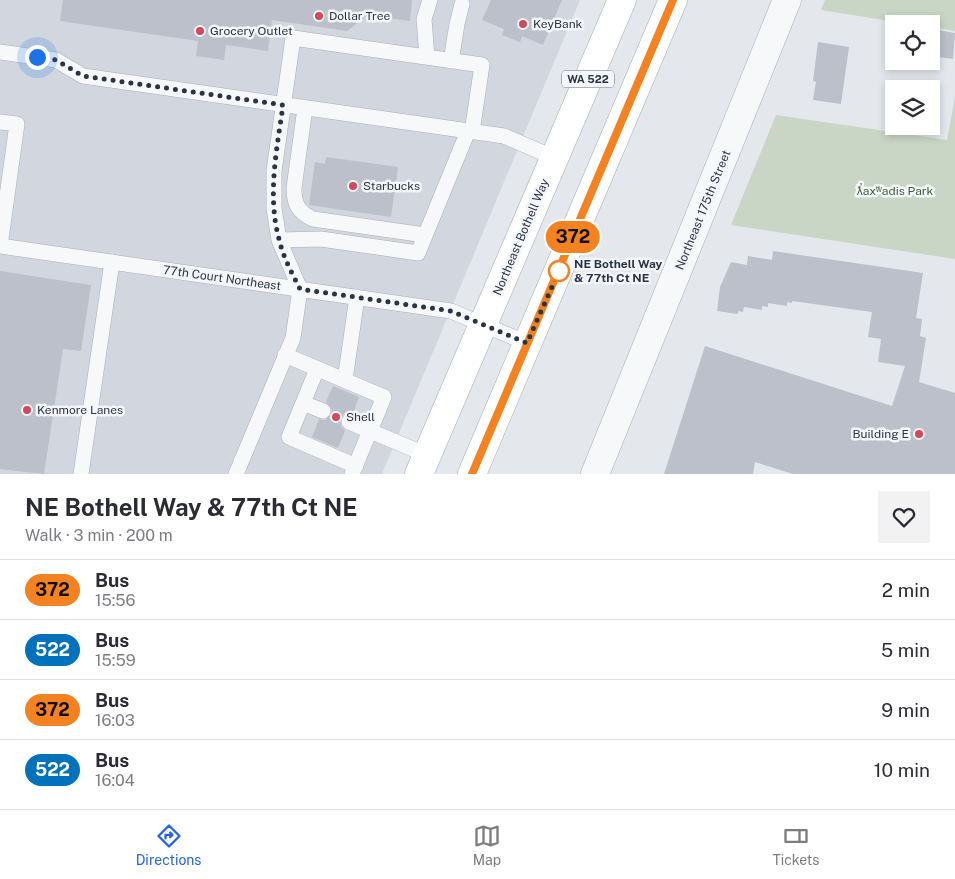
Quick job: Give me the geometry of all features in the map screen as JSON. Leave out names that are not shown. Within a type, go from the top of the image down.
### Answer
[{"type":"main road","name":"Northeast Bothell Way","points":[[423,465],[622,0]]},
{"type":"main road","points":[[472,474],[673,0]]},
{"type":"street","name":"Northeast 175th Street","points":[[595,474],[788,0]]},
{"type":"lane","points":[[427,57],[424,19],[430,0]]},
{"type":"lane","points":[[451,61],[462,4]]},
{"type":"lane","points":[[236,474],[293,338],[300,289],[279,240],[274,208],[274,171],[293,38],[482,65],[470,131],[418,253],[321,240],[279,240]]},
{"type":"lane","points":[[0,52],[56,60],[83,76],[504,136],[555,158]]},
{"type":"lane","points":[[305,108],[294,188],[297,208],[303,214],[313,219],[425,235]]},
{"type":"lane","points":[[0,122],[17,124],[0,246]]},
{"type":"lane","name":"77th Court Northeast","points":[[0,246],[451,311],[527,343]]},
{"type":"lane","points":[[81,474],[112,262]]},
{"type":"lane","points":[[345,380],[357,297]]},
{"type":"lane","points":[[286,355],[384,397],[354,470],[288,437],[317,369]]},
{"type":"lane","points":[[303,403],[322,411]]},
{"type":"lane","points":[[349,422],[370,431],[423,465]]},
{"type":"shaded area","points":[[0,0],[580,0],[382,474],[0,474]]},
{"type":"green space","points":[[825,0],[955,0],[955,31],[940,28],[940,15],[885,15],[885,20],[821,10]]},
{"type":"green space","name":"ƛ̕ax̌ʷadis Park","points":[[955,97],[955,259],[731,225],[776,115],[885,131],[885,135],[913,135],[947,140]]},
{"type":"building","name":"Grocery Outlet","points":[[63,0],[412,0],[410,21],[368,15],[347,31],[272,20],[268,51],[226,45],[224,60],[196,56],[198,41],[60,21]]},
{"type":"building","name":"KeyBank","points":[[491,0],[562,0],[543,45],[522,36],[520,42],[502,35],[504,29],[482,20]]},
{"type":"building","points":[[940,30],[955,33],[953,59],[940,57]]},
{"type":"building","points":[[818,42],[849,47],[841,104],[813,100],[816,82],[813,81]]},
{"type":"building","name":"Starbucks","points":[[326,157],[398,167],[391,217],[309,205],[315,162],[325,164]]},
{"type":"building","points":[[773,251],[923,273],[916,318],[922,319],[920,336],[926,338],[919,382],[955,393],[955,474],[793,474],[755,462],[753,474],[664,474],[705,346],[892,406],[905,366],[878,362],[881,339],[868,337],[872,312],[792,301],[792,303],[787,302],[787,306],[768,303],[768,307],[762,306],[762,310],[744,307],[743,312],[738,311],[738,314],[717,311],[720,287],[731,262],[747,265],[748,256],[772,260]]},
{"type":"building","name":"Kenmore Lanes","points":[[0,271],[91,285],[81,351],[63,349],[44,474],[0,469]]},
{"type":"building","name":"Shell","points":[[333,386],[359,397],[353,413],[344,414],[340,419],[341,427],[345,431],[338,448],[312,437],[319,419],[325,420],[331,415],[332,409],[326,402]]},
{"type":"bus line","name":"372","points":[[472,474],[673,0]]},
{"type":"place","name":"Dollar Tree","points":[[319,16]]},
{"type":"place","name":"KeyBank","points":[[523,24]]},
{"type":"place","name":"Grocery Outlet","points":[[200,31]]},
{"type":"place","name":"Starbucks","points":[[353,186]]},
{"type":"place","name":"NE Bothell Way & 77th Ct NE","points":[[559,271]]},
{"type":"place","name":"Kenmore Lanes","points":[[27,410]]},
{"type":"place","name":"Shell","points":[[336,417]]},
{"type":"place","name":"Building E","points":[[919,434]]},
{"type":"route","points":[[37,57],[56,60],[83,76],[283,105],[274,171],[274,208],[279,240],[300,289],[451,311],[527,343],[559,271]]}]
